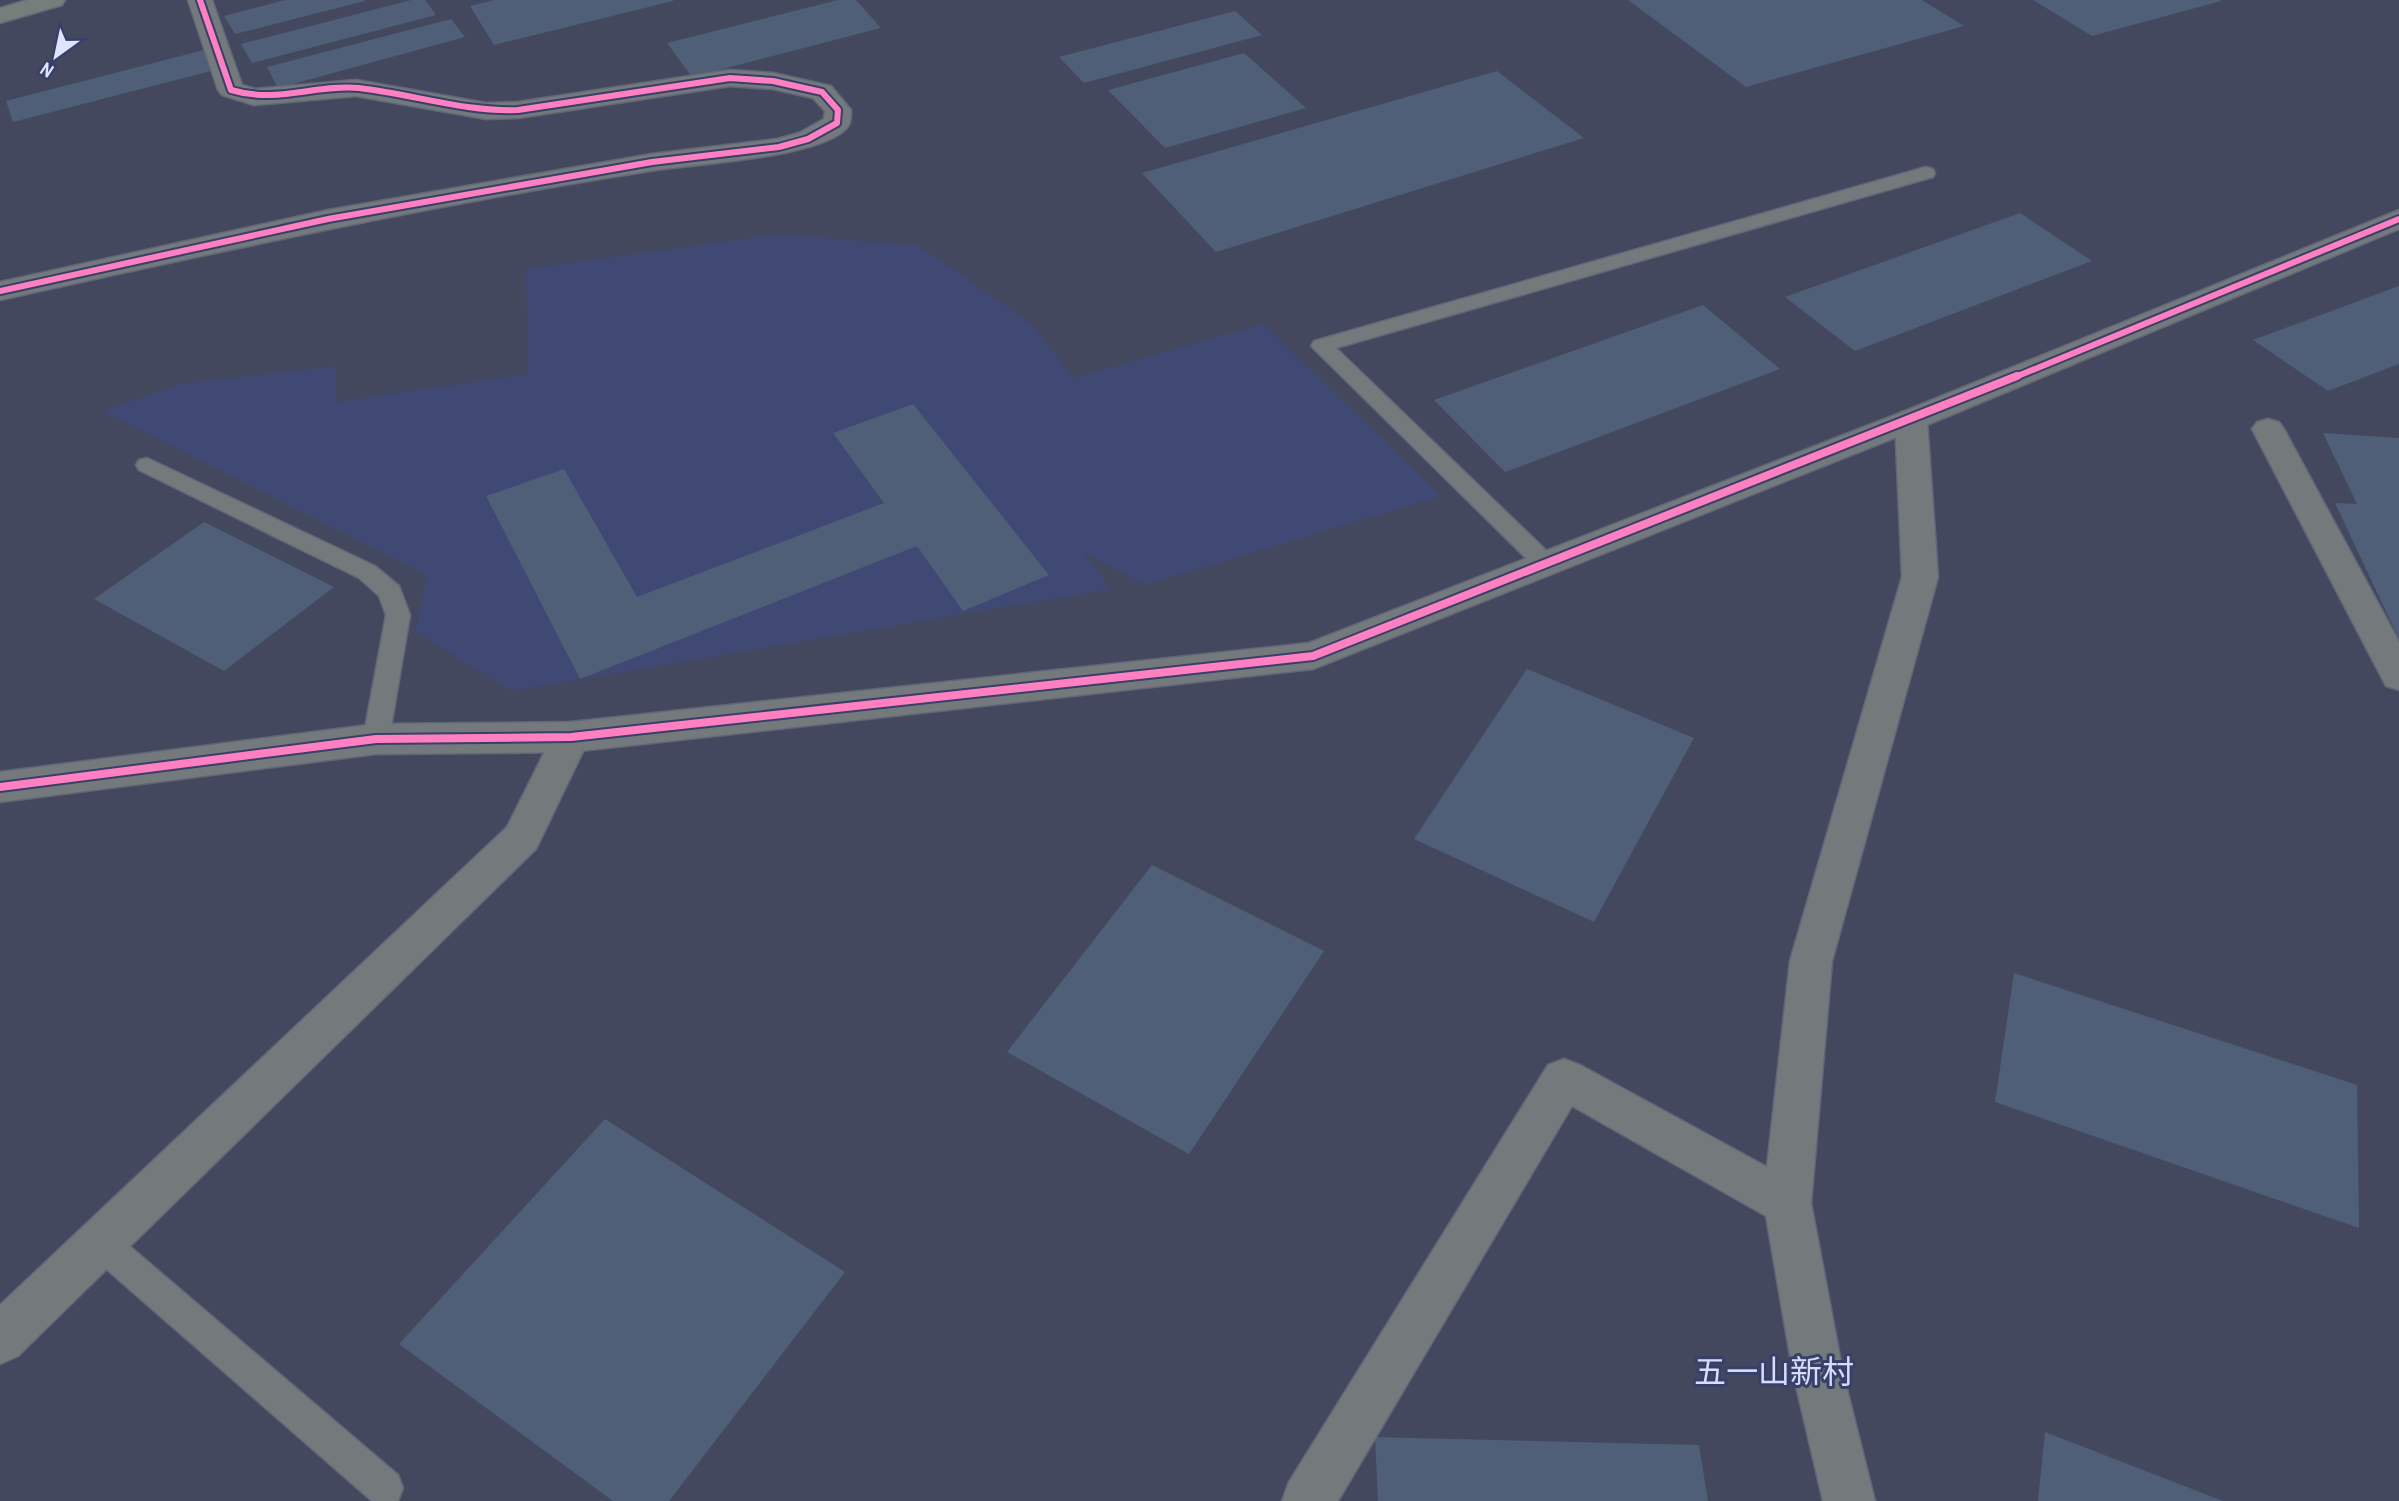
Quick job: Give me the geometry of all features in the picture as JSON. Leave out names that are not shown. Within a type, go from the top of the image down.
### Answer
[{"type":"main road","points":[[0,16],[53,0]]},
{"type":"street","points":[[0,291],[328,219],[652,162],[779,147],[808,139],[837,124],[838,110],[822,92],[773,81],[730,78],[518,110],[486,111],[356,88],[254,97],[231,90],[200,0]]},
{"type":"street","points":[[0,787],[376,739],[571,737],[1313,656],[1911,420],[2399,219]]},
{"type":"street","points":[[1849,1501],[1818,1373],[1787,1203],[1811,961],[1920,577],[1911,420]]},
{"type":"street","points":[[2268,429],[2399,676]]},
{"type":"street","points":[[0,1339],[522,838],[571,737]]},
{"type":"street","points":[[1308,1501],[1564,1079],[1787,1203]]},
{"type":"lane","points":[[1546,564],[1321,346],[1926,173]]},
{"type":"lane","points":[[148,466],[367,572],[390,592],[398,614],[376,739]]},
{"type":"lane","points":[[101,1243],[385,1488]]},
{"type":"shaded area","points":[[780,234],[919,246],[1033,325],[1073,378],[1263,324],[1441,496],[1145,585],[1082,551],[1111,589],[511,691],[415,631],[427,575],[102,411],[182,384],[335,366],[336,402],[528,374],[526,269]]},
{"type":"building","points":[[285,0],[365,1],[235,34],[224,16]]},
{"type":"building","points":[[411,0],[425,0],[436,15],[252,63],[241,44]]},
{"type":"building","points":[[494,0],[673,1],[494,45],[470,6]]},
{"type":"building","points":[[838,0],[856,0],[881,28],[692,77],[667,43]]},
{"type":"building","points":[[1628,0],[1922,0],[1964,26],[1746,87]]},
{"type":"building","points":[[2033,0],[2221,0],[2221,1],[2092,36]]},
{"type":"building","points":[[1235,11],[1262,35],[1084,83],[1059,57]]},
{"type":"building","points":[[451,19],[465,37],[278,88],[267,67]]},
{"type":"building","points":[[204,50],[215,70],[13,122],[6,101]]},
{"type":"building","points":[[1244,53],[1306,108],[1165,148],[1108,90]]},
{"type":"building","points":[[1497,71],[1584,138],[1216,252],[1142,173]]},
{"type":"building","points":[[2020,213],[2092,261],[1855,351],[1785,297]]},
{"type":"building","points":[[2399,286],[2399,364],[2328,391],[2253,340]]},
{"type":"building","points":[[1703,305],[1780,369],[1505,472],[1434,400]]},
{"type":"building","points":[[913,404],[1049,575],[963,611],[917,546],[580,679],[486,496],[564,469],[637,597],[884,503],[833,433]]},
{"type":"building","points":[[2323,433],[2399,438],[2399,639],[2335,503],[2357,504]]},
{"type":"building","points":[[204,522],[334,587],[224,671],[94,599]]},
{"type":"building","points":[[1527,669],[1694,738],[1594,922],[1414,839]]},
{"type":"building","points":[[1152,865],[1324,951],[1189,1154],[1007,1052]]},
{"type":"building","points":[[2014,973],[2357,1085],[2359,1228],[1995,1102]]},
{"type":"building","points":[[605,1119],[845,1272],[669,1501],[613,1501],[399,1344]]},
{"type":"building","points":[[2045,1432],[2223,1501],[2038,1501]]},
{"type":"building","points":[[1375,1437],[1699,1445],[1708,1501],[1378,1501]]},
{"type":"cycle path","points":[[0,291],[328,219],[652,162],[779,147],[808,139],[837,123],[838,110],[822,92],[773,81],[730,78],[518,110],[486,111],[356,88],[254,97],[231,90],[200,0]]},
{"type":"cycle path","points":[[0,787],[376,739],[571,737],[1313,656],[1911,420],[2399,219]]},
{"type":"district","name":"五一山新村","points":[[1774,1371]]}]
